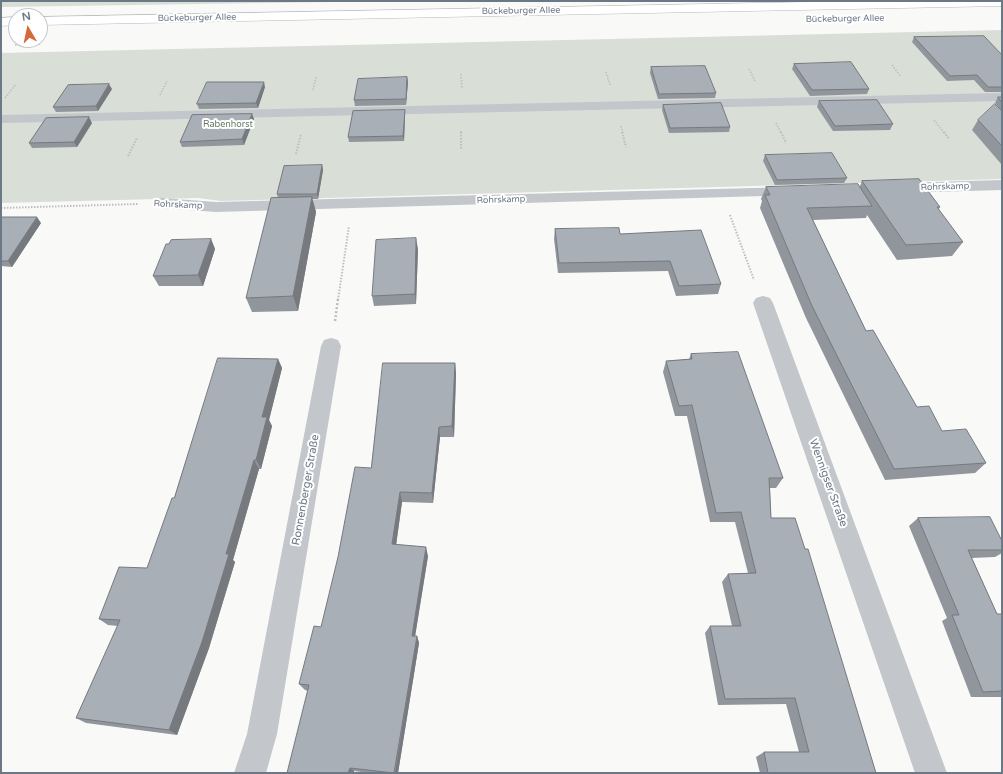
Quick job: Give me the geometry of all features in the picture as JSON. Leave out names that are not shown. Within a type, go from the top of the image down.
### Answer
[{"type":"main road","name":"Bückeburger Allee","points":[[48,21],[1002,2]]},
{"type":"street","name":"Wennigser Straße","points":[[763,303],[931,773]]},
{"type":"street","name":"Ronnenberger Straße","points":[[250,773],[262,734],[331,346]]},
{"type":"lane","points":[[1,119],[1002,97]]},
{"type":"lane","name":"Rohrskamp","points":[[885,189],[1002,185]]},
{"type":"lane","name":"Rohrskamp","points":[[162,203],[216,207],[352,205],[807,191]]},
{"type":"path","points":[[1,102],[16,84]]},
{"type":"path","points":[[722,194],[763,303]]},
{"type":"path","name":"Rohrskamp","points":[[1,208],[162,203]]},
{"type":"path","points":[[331,346],[352,205]]},
{"type":"green space","points":[[1,1],[395,1],[1,7]]},
{"type":"green space","name":"Rabenhorst","points":[[1002,30],[1002,179],[221,201],[198,198],[1,203],[1,53]]},
{"type":"building","points":[[984,36],[1002,55],[1002,87],[988,87],[977,75],[950,76],[914,37]]},
{"type":"building","points":[[851,62],[869,89],[812,90],[794,64]]},
{"type":"building","points":[[705,66],[716,93],[659,94],[651,67]]},
{"type":"building","points":[[407,77],[406,99],[354,100],[358,79]]},
{"type":"building","points":[[207,82],[264,82],[256,103],[197,104]]},
{"type":"building","points":[[109,84],[96,106],[53,107],[68,85]]},
{"type":"building","points":[[877,100],[893,124],[835,126],[819,101]]},
{"type":"building","points":[[721,103],[730,127],[670,128],[663,105]]},
{"type":"building","points":[[995,104],[1002,111],[1002,146],[978,120]]},
{"type":"building","points":[[405,110],[403,136],[348,137],[353,111]]},
{"type":"building","points":[[252,114],[242,139],[180,142],[192,115]]},
{"type":"building","points":[[89,117],[74,142],[29,143],[46,118]]},
{"type":"building","points":[[832,153],[847,178],[777,180],[765,155]]},
{"type":"building","points":[[322,165],[317,194],[277,194],[284,166]]},
{"type":"building","points":[[919,179],[940,207],[937,207],[963,242],[906,245],[862,181]]},
{"type":"building","points":[[858,184],[872,206],[807,208],[866,331],[873,330],[917,407],[929,406],[942,431],[966,429],[986,463],[894,469],[812,306],[765,195],[770,195],[766,187]]},
{"type":"building","points":[[312,197],[293,296],[246,298],[271,198]]},
{"type":"building","points":[[1,217],[37,217],[8,261],[1,261]]},
{"type":"building","points":[[619,228],[620,234],[701,230],[721,284],[679,286],[670,261],[559,263],[555,229]]},
{"type":"building","points":[[416,238],[415,294],[372,296],[376,240]]},
{"type":"building","points":[[211,239],[198,275],[153,276],[166,244],[169,244],[171,240]]},
{"type":"building","points":[[738,352],[783,478],[769,478],[771,518],[795,518],[805,549],[808,549],[876,773],[768,773],[764,752],[809,752],[795,698],[725,699],[710,626],[741,626],[728,574],[756,573],[741,512],[716,513],[692,405],[679,406],[666,361],[692,359],[691,354]]},
{"type":"building","points":[[218,358],[278,359],[262,417],[267,417],[256,460],[254,460],[226,554],[229,554],[202,642],[169,730],[76,718],[120,620],[99,619],[119,567],[147,568],[172,498],[174,498]]},
{"type":"building","points":[[383,363],[455,363],[452,426],[439,427],[432,493],[400,492],[392,544],[426,547],[412,636],[417,636],[394,773],[350,768],[348,773],[287,773],[309,685],[299,684],[314,626],[321,627],[338,557],[355,467],[371,468]]},
{"type":"building","points":[[990,517],[1002,541],[1002,550],[968,550],[997,614],[1002,614],[1002,691],[983,692],[952,615],[959,615],[918,518]]}]
